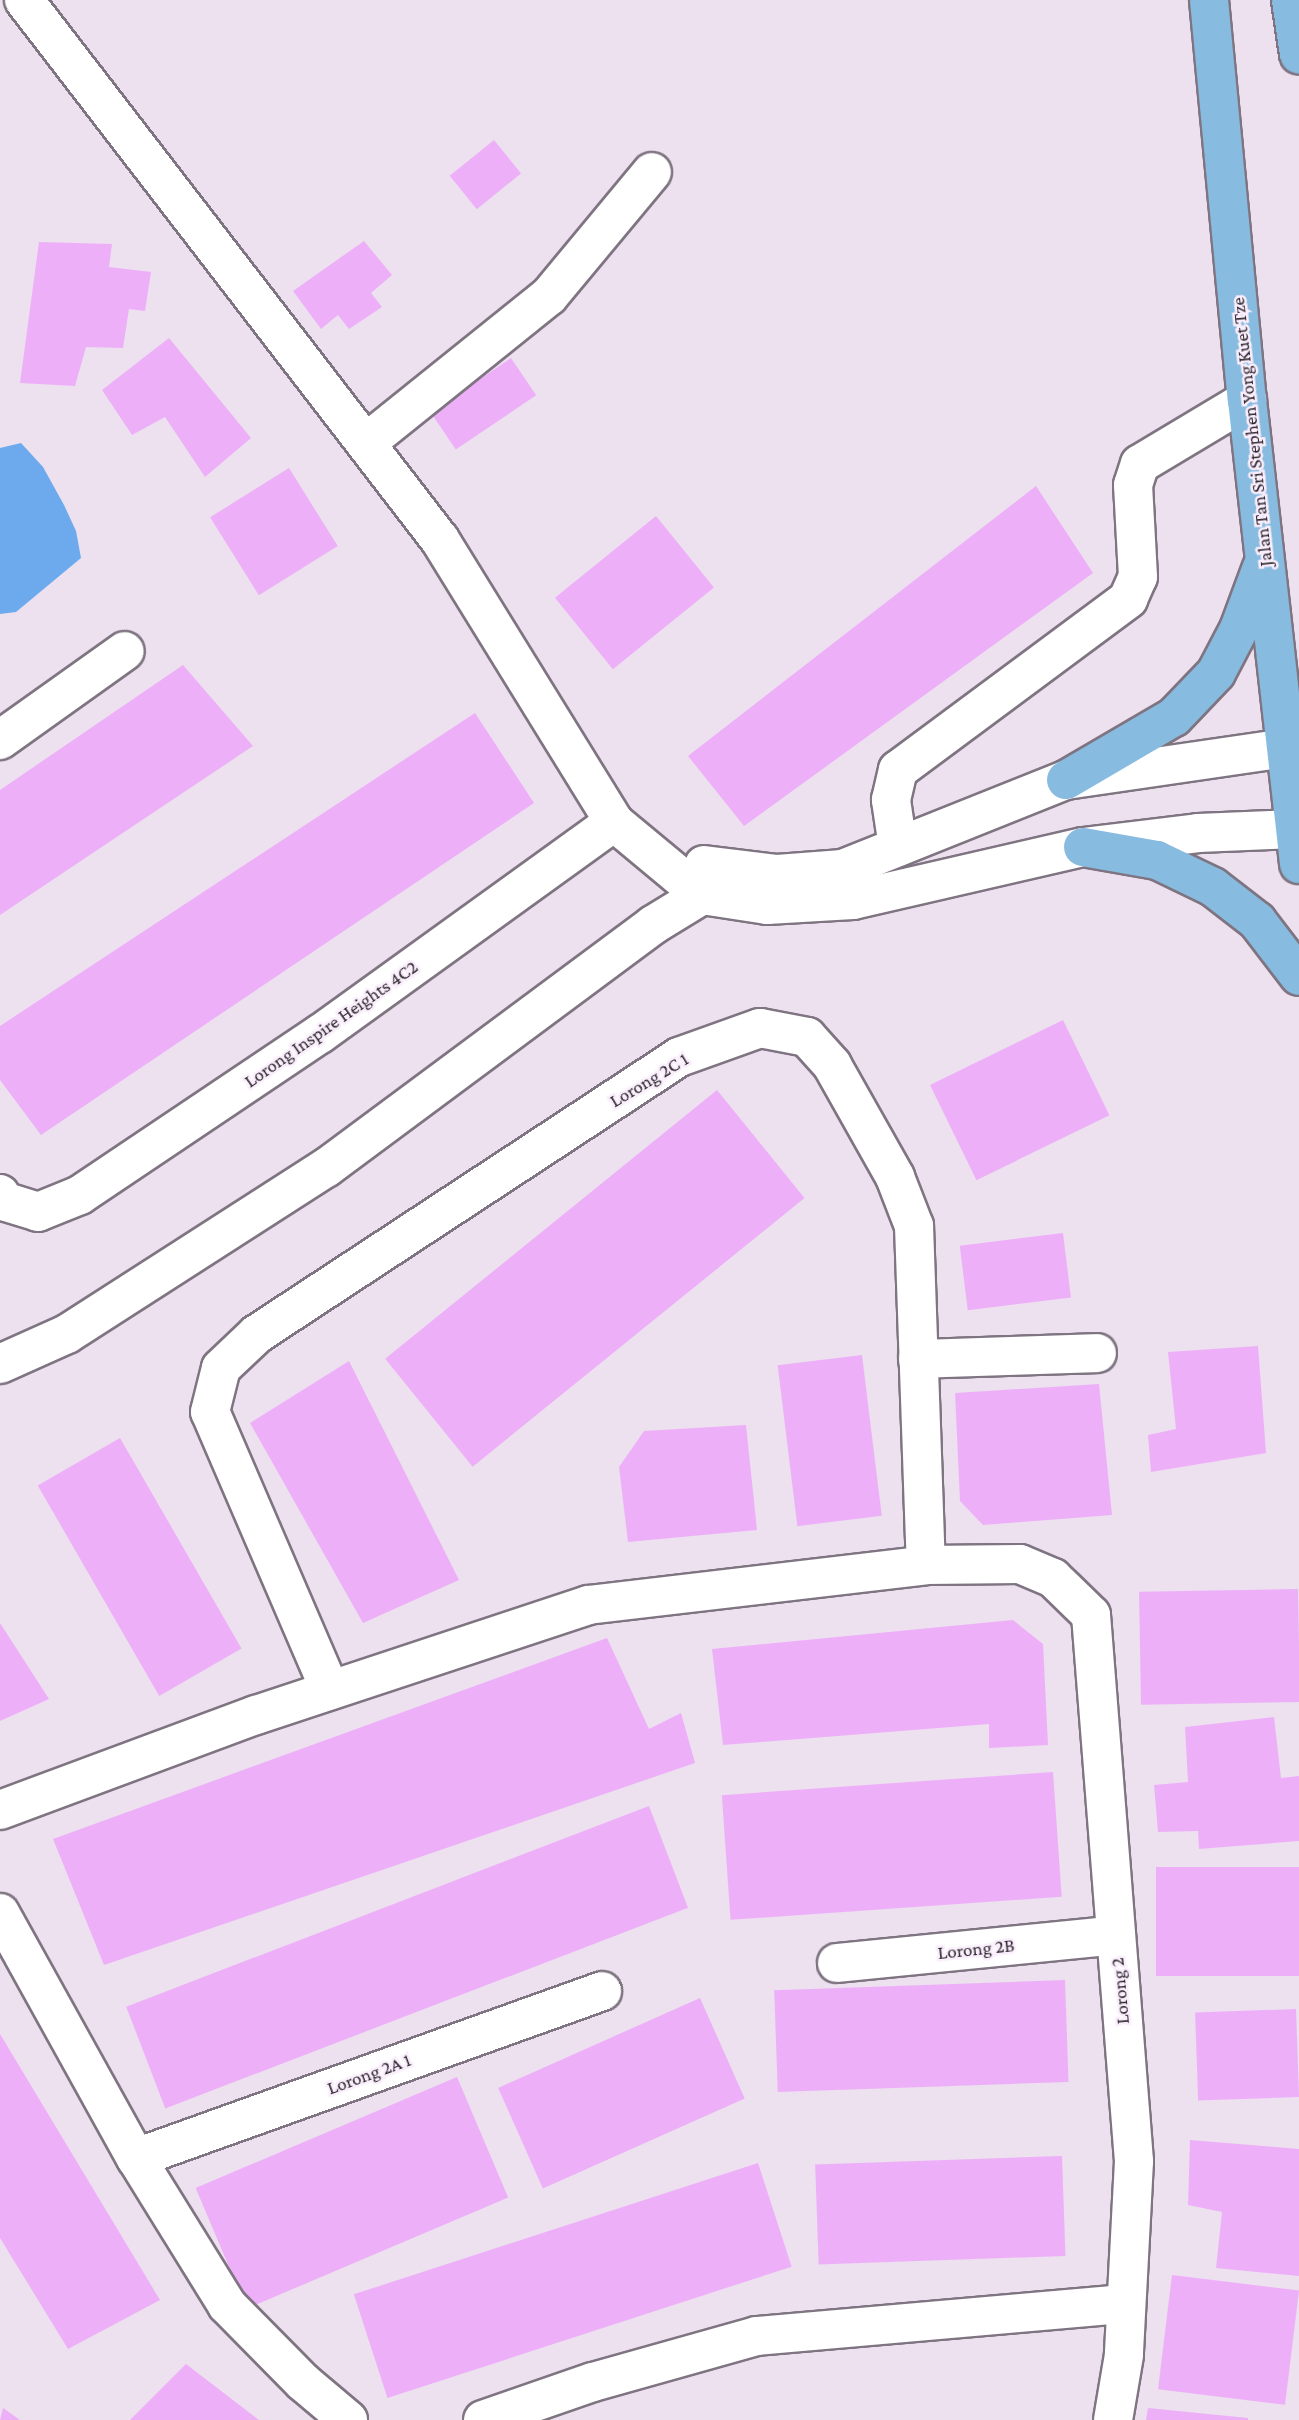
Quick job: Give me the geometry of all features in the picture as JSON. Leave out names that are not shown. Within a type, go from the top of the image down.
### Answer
[{"type":"main road","name":"Jalan Tan Sri Stephen Yong Kuet Tze","points":[[1209,0],[1247,400],[1265,559],[1293,748],[1298,840]]},
{"type":"main road","points":[[1291,0],[1299,54]]},
{"type":"main road","points":[[1066,780],[1174,718],[1216,673],[1239,629],[1265,559]]},
{"type":"main road","points":[[1083,847],[1157,860],[1213,887],[1257,921],[1299,976]]},
{"type":"street","points":[[24,0],[440,540],[614,822],[699,864],[715,883],[767,905],[853,900],[1083,847],[1198,833],[1298,840]]},
{"type":"street","points":[[366,443],[549,296],[652,172]]},
{"type":"street","points":[[898,847],[891,800],[898,770],[1128,599],[1138,577],[1133,485],[1140,464],[1247,400]]},
{"type":"street","points":[[0,740],[125,651]]},
{"type":"street","points":[[0,1364],[67,1334],[326,1168],[653,925],[715,883],[777,874],[843,869],[1066,780],[1293,748]]},
{"type":"street","name":"Lorong Inspire Heights 4C2","points":[[0,1194],[4,1201],[38,1212],[80,1195],[320,1034],[614,822]]},
{"type":"street","name":"Lorong 2C 1","points":[[330,1690],[210,1412],[222,1368],[257,1334],[679,1057],[760,1028],[807,1037],[832,1065],[895,1177],[914,1226],[926,1565]]},
{"type":"street","points":[[918,1359],[1097,1353]]},
{"type":"street","name":"Lorong 2","points":[[926,1565],[1020,1564],[1053,1578],[1091,1615],[1134,2161],[1126,2304],[1113,2420]]},
{"type":"street","points":[[0,1810],[330,1690],[588,1605],[926,1565]]},
{"type":"street","points":[[0,1913],[136,2158],[227,2305],[303,2382],[348,2420]]},
{"type":"street","name":"Lorong 2B","points":[[837,1963],[1116,1935]]},
{"type":"street","name":"Lorong 2A 1","points":[[136,2158],[601,1991]]},
{"type":"street","points":[[483,2420],[593,2382],[757,2336],[1126,2304]]},
{"type":"water","points":[[21,443],[43,467],[64,505],[76,531],[81,558],[16,612],[0,614],[0,448]]},
{"type":"building","points":[[494,140],[521,173],[477,209],[450,176]]},
{"type":"building","points":[[364,241],[392,275],[371,293],[382,307],[349,329],[338,315],[321,329],[293,291]]},
{"type":"building","points":[[39,242],[112,244],[109,267],[151,272],[145,311],[129,309],[123,348],[86,347],[75,386],[20,383]]},
{"type":"building","points":[[169,338],[251,438],[205,477],[165,417],[132,435],[102,390]]},
{"type":"building","points":[[511,358],[536,395],[456,450],[431,412]]},
{"type":"building","points":[[289,468],[338,546],[259,595],[210,517]]},
{"type":"building","points":[[1036,486],[1093,573],[744,826],[688,756]]},
{"type":"building","points":[[656,516],[714,587],[613,669],[555,598]]},
{"type":"building","points":[[183,665],[253,746],[0,915],[0,790]]},
{"type":"building","points":[[475,713],[534,803],[41,1135],[0,1080],[0,1026]]},
{"type":"building","points":[[1063,1020],[1109,1115],[976,1180],[930,1085]]},
{"type":"building","points":[[717,1090],[804,1198],[473,1467],[385,1359]]},
{"type":"building","points":[[1063,1233],[1071,1298],[968,1310],[960,1246]]},
{"type":"building","points":[[1258,1346],[1266,1453],[1151,1472],[1148,1435],[1176,1429],[1168,1352]]},
{"type":"building","points":[[862,1355],[882,1516],[797,1526],[778,1365]]},
{"type":"building","points":[[349,1361],[459,1580],[363,1623],[250,1423]]},
{"type":"building","points":[[1099,1384],[1112,1515],[983,1525],[960,1501],[955,1393]]},
{"type":"building","points":[[746,1425],[757,1530],[628,1542],[619,1467],[644,1431]]},
{"type":"building","points":[[120,1438],[242,1648],[159,1696],[38,1486]]},
{"type":"building","points":[[1298,1589],[1299,1702],[1141,1705],[1139,1592]]},
{"type":"building","points":[[1013,1620],[1043,1644],[1048,1745],[989,1748],[989,1724],[723,1745],[712,1649]]},
{"type":"building","points":[[0,1623],[49,1699],[0,1721]]},
{"type":"building","points":[[607,1638],[649,1729],[681,1713],[695,1763],[104,1965],[53,1839]]},
{"type":"building","points":[[1274,1717],[1281,1778],[1299,1776],[1299,1841],[1199,1849],[1198,1831],[1158,1832],[1154,1785],[1188,1782],[1185,1727]]},
{"type":"building","points":[[1053,1772],[1062,1897],[731,1920],[722,1795]]},
{"type":"building","points":[[649,1806],[688,1908],[165,2108],[126,2007]]},
{"type":"building","points":[[1156,1867],[1299,1867],[1299,1976],[1156,1976]]},
{"type":"building","points":[[1065,1980],[1069,2082],[778,2092],[774,1990]]},
{"type":"building","points":[[700,1998],[745,2098],[543,2188],[498,2088]]},
{"type":"building","points":[[1296,2009],[1299,2097],[1198,2100],[1195,2013]]},
{"type":"building","points":[[0,2034],[160,2300],[68,2349],[0,2238]]},
{"type":"building","points":[[457,2077],[508,2198],[247,2309],[196,2188]]},
{"type":"building","points":[[1190,2140],[1299,2149],[1299,2276],[1216,2268],[1222,2212],[1188,2205]]},
{"type":"building","points":[[1062,2156],[1065,2256],[819,2265],[815,2165]]},
{"type":"building","points":[[758,2163],[792,2267],[387,2398],[354,2294]]},
{"type":"building","points":[[1172,2275],[1299,2291],[1285,2405],[1158,2389]]},
{"type":"building","points":[[186,2364],[259,2420],[130,2420]]},
{"type":"building","points":[[3,2408],[20,2420],[0,2420]]},
{"type":"building","points":[[1148,2408],[1248,2418],[1248,2420],[1146,2420]]}]
